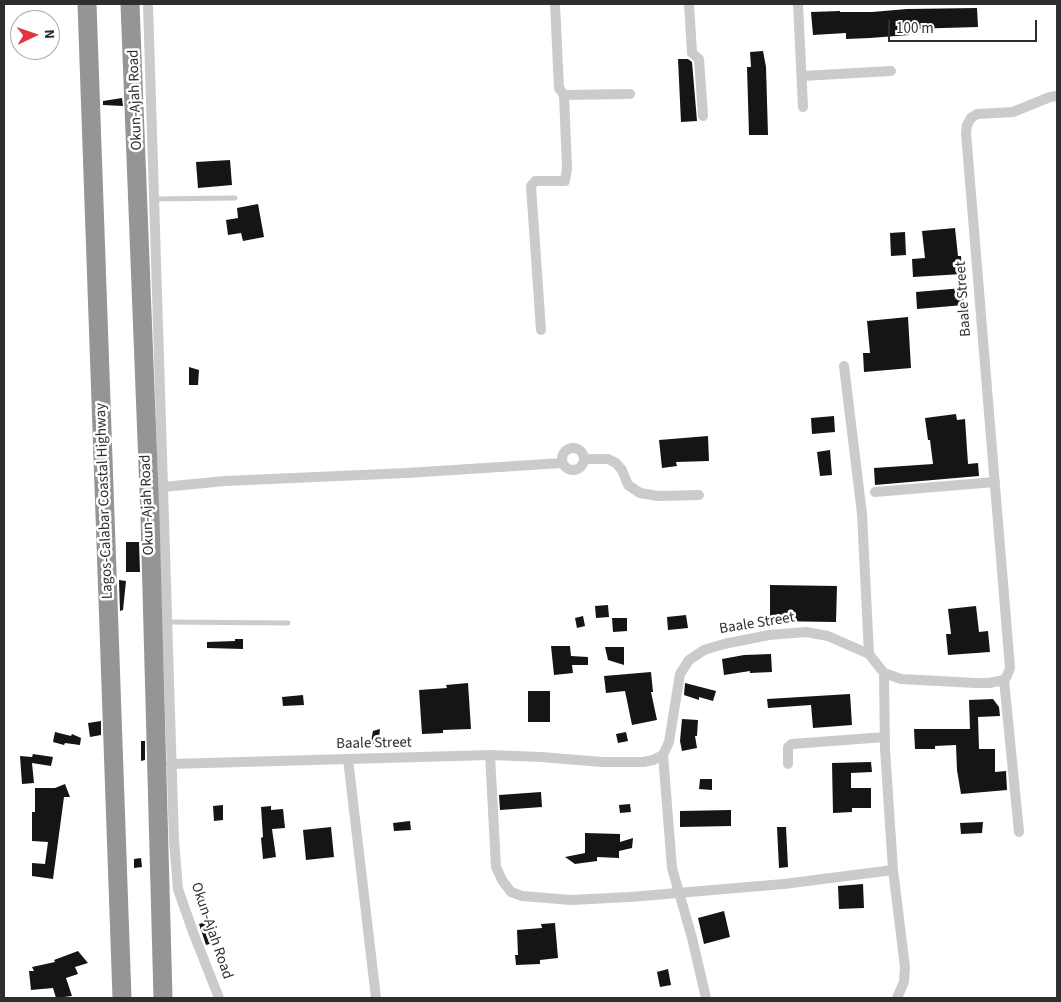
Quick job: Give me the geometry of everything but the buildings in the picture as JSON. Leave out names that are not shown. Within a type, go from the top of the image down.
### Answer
[{"type":"highway","name":"Lagos-Calabar Coastal Highway","points":[[87,4],[122,998]]},
{"type":"highway","points":[[130,4],[150,517],[163,998]]},
{"type":"street","name":"Okun-Ajah Road","points":[[148,4],[174,840],[178,890],[216,996]]},
{"type":"street","points":[[541,330],[531,186],[535,181],[565,181],[567,168],[564,95],[559,88],[556,4]]},
{"type":"street","points":[[690,4],[692,53],[699,59],[703,116]]},
{"type":"street","points":[[798,4],[803,107]]},
{"type":"street","points":[[802,76],[891,71]]},
{"type":"street","points":[[564,95],[630,94]]},
{"type":"street","name":"Baale Street","points":[[1019,832],[1004,680],[1008,676],[1010,668],[967,125],[971,118],[978,114],[1013,112],[1057,96]]},
{"type":"street","points":[[844,366],[862,514],[869,654]]},
{"type":"street","points":[[575,447],[582,451],[584,459],[582,466],[575,471],[567,469],[562,463],[562,455],[567,449],[575,447]]},
{"type":"street","points":[[584,459],[608,459],[616,463],[622,470],[628,485],[640,493],[658,496],[700,495]]},
{"type":"street","points":[[163,487],[225,481],[407,473],[562,463]]},
{"type":"street","points":[[875,492],[995,482]]},
{"type":"street","name":"Baale Street","points":[[171,764],[490,755],[602,762],[643,762],[653,760],[663,754],[669,742],[673,724],[680,674],[689,660],[704,650],[769,635],[806,632],[828,636],[869,654],[884,673]]},
{"type":"street","points":[[897,998],[904,982],[905,967],[893,870],[885,737],[884,673],[901,679],[975,683],[990,683],[1004,680]]},
{"type":"street","points":[[788,764],[788,747],[792,744],[885,737]]},
{"type":"street","points":[[663,754],[672,868],[692,938],[706,998]]},
{"type":"street","points":[[490,755],[496,867],[502,880],[511,892],[522,896],[571,900],[678,894],[776,885],[893,870]]},
{"type":"street","points":[[348,759],[376,998]]},
{"type":"lane","points":[[154,199],[235,198]]},
{"type":"lane","points":[[167,622],[288,623]]}]
